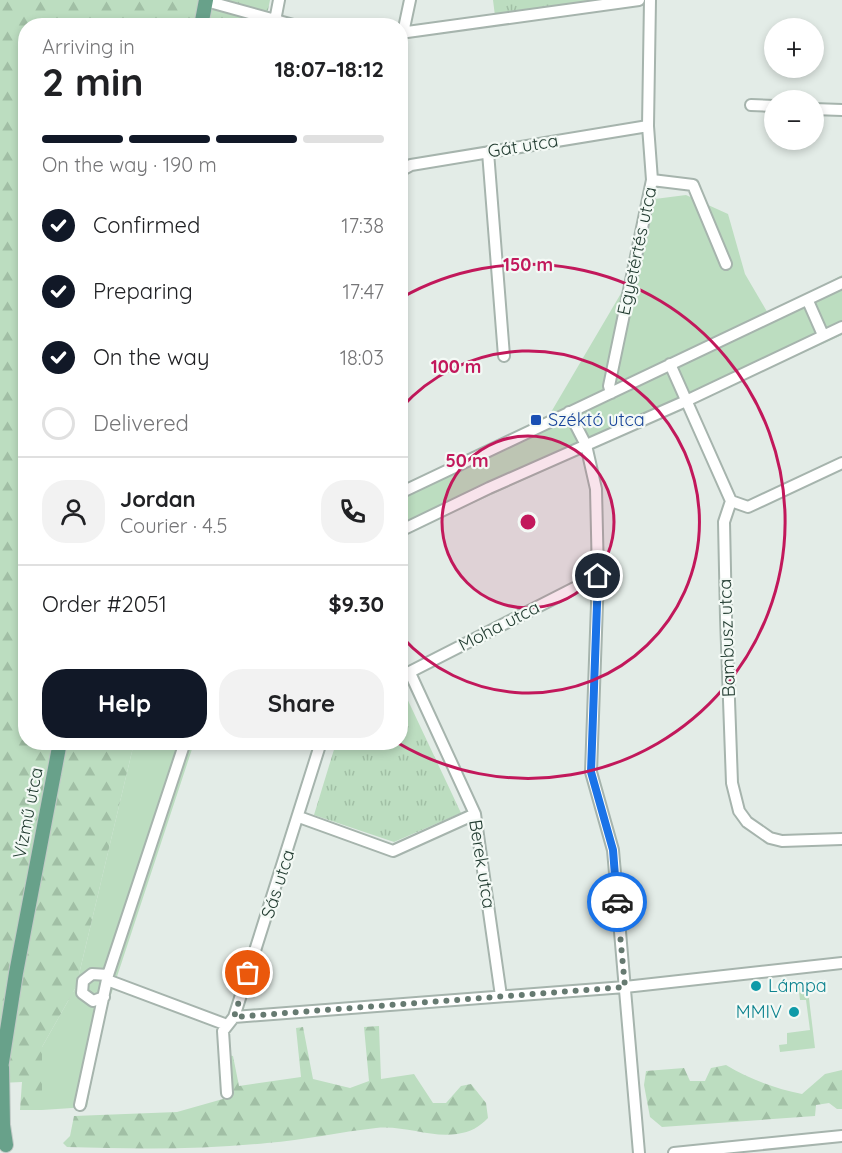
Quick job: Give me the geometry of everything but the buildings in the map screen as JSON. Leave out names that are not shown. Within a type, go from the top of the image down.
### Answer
[{"type":"main road","points":[[203,18],[206,1]]},
{"type":"main road","name":"Vízmű utca","points":[[7,1147],[3,1125],[1,1071],[16,973],[58,750]]},
{"type":"street","points":[[275,18],[279,0]]},
{"type":"street","points":[[406,18],[410,0]]},
{"type":"street","points":[[408,32],[639,0]]},
{"type":"street","name":"Egyetértés utca","points":[[611,393],[609,386],[652,180],[648,126],[650,0]]},
{"type":"street","points":[[206,1],[259,18]]},
{"type":"street","points":[[751,105],[764,106]]},
{"type":"street","points":[[824,110],[842,111]]},
{"type":"street","name":"Gát utca","points":[[408,167],[648,126]]},
{"type":"street","points":[[488,152],[504,356]]},
{"type":"street","points":[[652,180],[693,185],[726,264]]},
{"type":"street","points":[[408,489],[842,283]]},
{"type":"street","points":[[808,301],[823,335]]},
{"type":"street","points":[[408,527],[686,401],[842,327]]},
{"type":"street","points":[[670,364],[731,501],[748,507],[842,463]]},
{"type":"street","points":[[569,412],[586,445],[596,489],[598,576],[591,772],[613,850],[639,1153]]},
{"type":"street","name":"Bambusz utca","points":[[731,501],[724,522],[726,617],[732,783],[739,811],[747,822],[770,838],[782,841],[842,839]]},
{"type":"street","name":"Moha utca","points":[[408,673],[598,576]]},
{"type":"street","name":"Berek utca","points":[[408,681],[475,814],[501,996]]},
{"type":"street","points":[[80,1105],[108,977],[182,750]]},
{"type":"street","name":"Sás utca","points":[[227,1093],[223,1031],[231,1021],[299,817],[319,750]]},
{"type":"street","points":[[299,817],[393,851],[475,814]]},
{"type":"street","points":[[104,997],[93,1001],[82,993],[83,981],[92,974],[108,977],[231,1021],[625,987],[842,963]]},
{"type":"street","points":[[674,1153],[842,1136]]},
{"type":"green space","points":[[0,0],[270,0],[266,18],[18,18],[18,750],[132,750],[76,987],[42,1047],[42,1110],[20,1110],[22,1082],[0,1083]]},
{"type":"green space","points":[[493,0],[600,0],[495,16]]},
{"type":"green space","points":[[686,195],[728,214],[745,274],[769,315],[842,275],[842,335],[408,533],[408,484],[547,419],[623,290],[647,200]]},
{"type":"green space","points":[[408,700],[461,813],[394,842],[314,815],[334,750],[408,750]]},
{"type":"green space","points":[[132,750],[192,750],[103,1019],[87,1107],[42,1110],[42,1047],[76,987]]},
{"type":"green space","points":[[807,982],[815,1048],[780,1052],[779,1045],[787,1044],[787,1033],[810,1030],[806,1000],[800,1000],[798,983]]},
{"type":"green space","points":[[379,1026],[381,1079],[414,1074],[433,1103],[446,1103],[461,1086],[471,1084],[486,1103],[488,1118],[471,1130],[447,1135],[397,1128],[376,1128],[281,1142],[217,1147],[92,1148],[67,1147],[63,1143],[70,1136],[74,1116],[177,1112],[230,1097],[227,1055],[233,1056],[239,1086],[301,1077],[296,1028],[303,1027],[313,1079],[350,1088],[369,1081],[364,1027]]},
{"type":"green space","points":[[726,1065],[763,1083],[802,1094],[825,1074],[842,1070],[842,1109],[837,1109],[829,1103],[816,1105],[815,1116],[662,1127],[650,1117],[644,1085],[646,1071],[684,1068],[690,1081],[705,1081],[711,1068]]},
{"type":"way so far","points":[[248,973],[234,1017],[625,987],[617,902]]},
{"type":"place","name":"Széktó utca","points":[[536,420]]},
{"type":"place","name":"Lámpa","points":[[756,986]]},
{"type":"place","name":"MMIV","points":[[794,1012]]},
{"type":"route","points":[[598,576],[591,772],[613,850],[617,902]]}]
